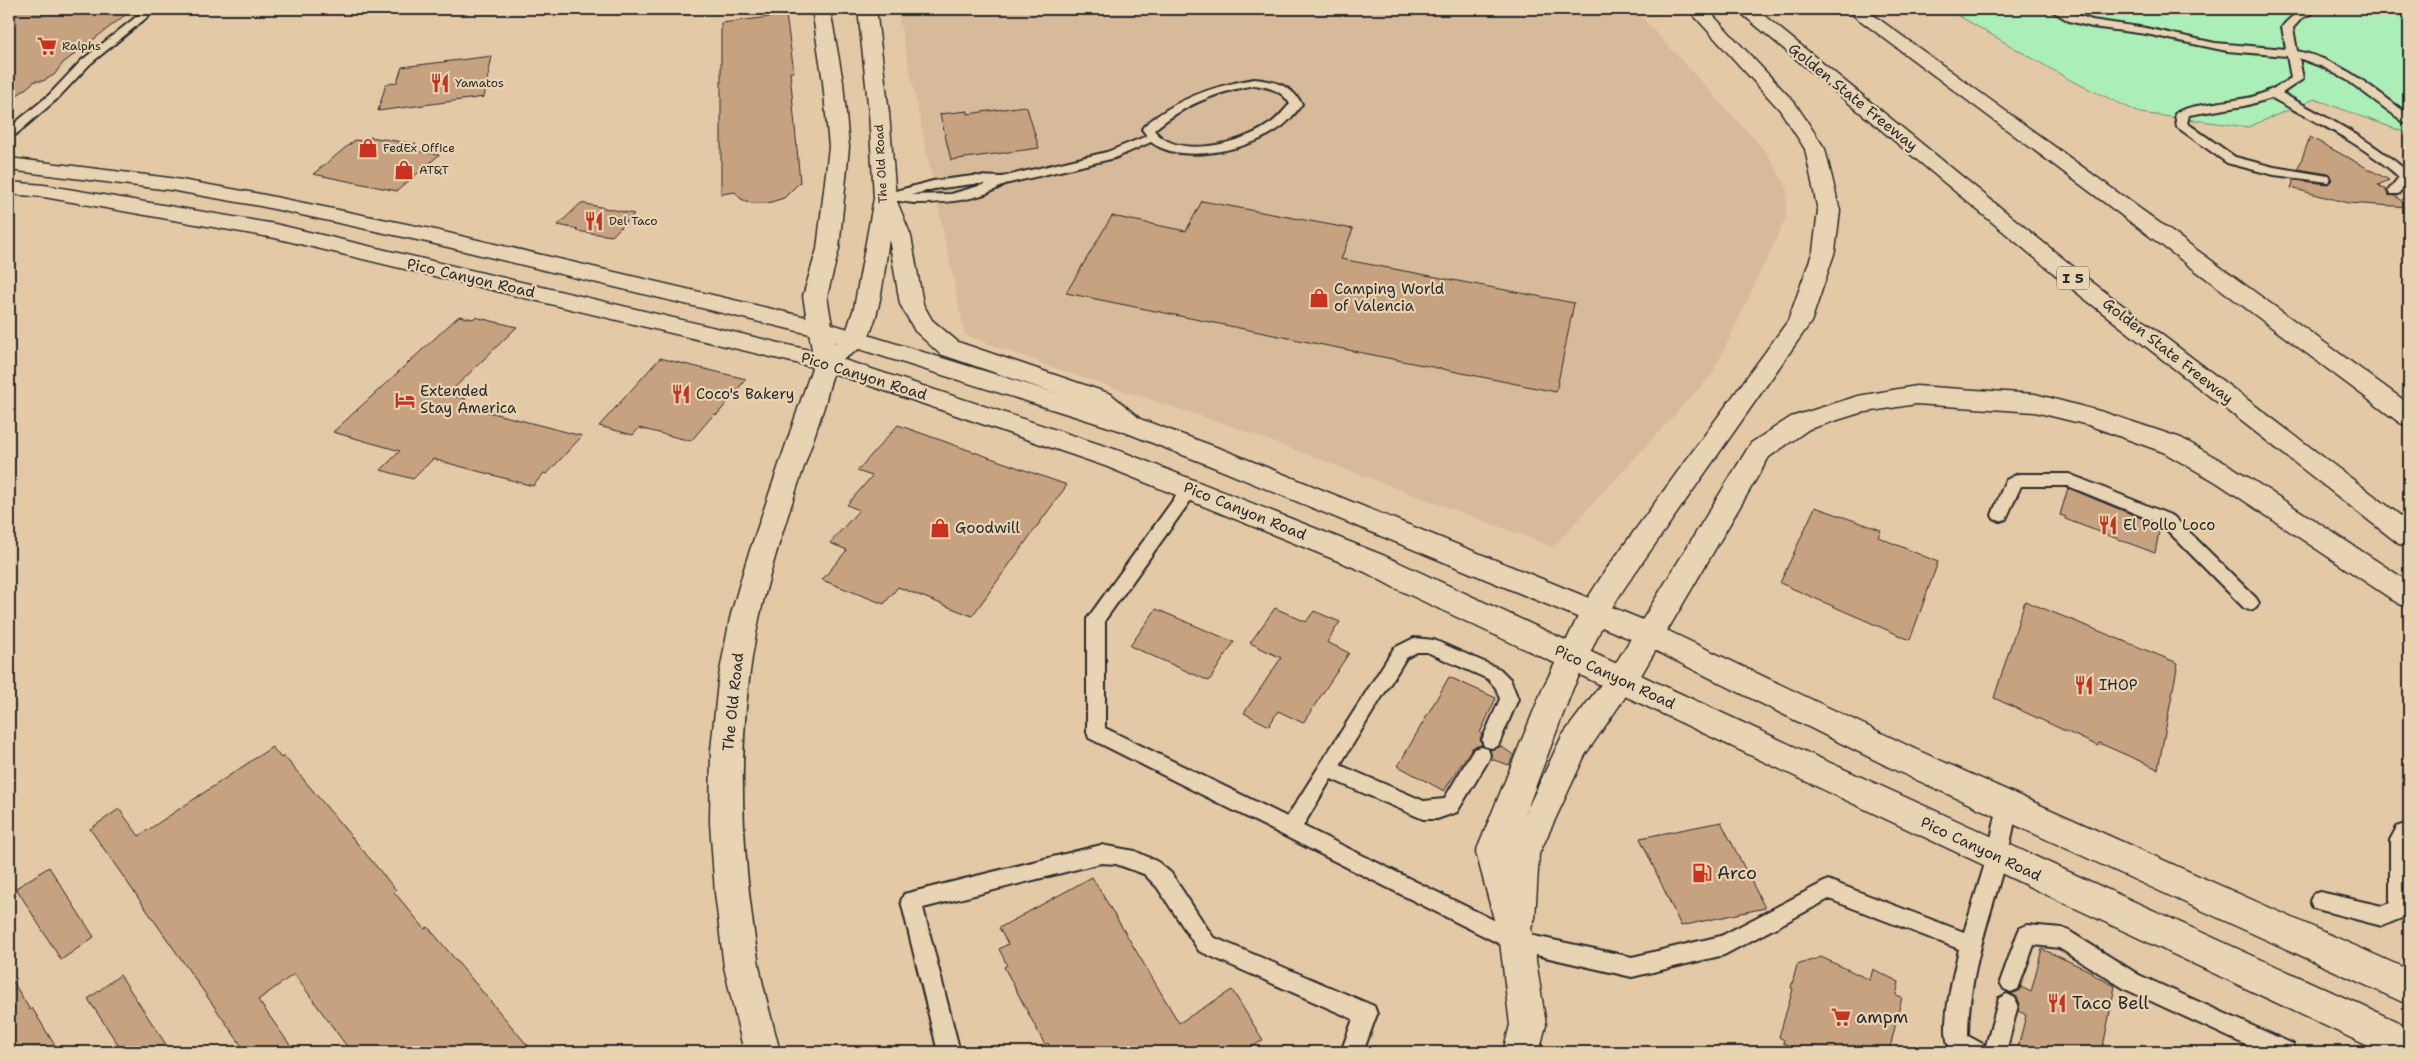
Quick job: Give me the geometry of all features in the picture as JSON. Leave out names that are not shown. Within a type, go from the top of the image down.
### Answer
[{"type":"main road","name":"The Old Road","points":[[762,1052],[742,967],[732,893],[726,823],[730,716],[745,618],[760,562],[826,362],[815,296],[828,249],[839,147],[833,82],[821,9]]},
{"type":"main road","name":"The Old Road","points":[[856,339],[866,308],[886,198],[879,113],[867,9]]},
{"type":"main road","points":[[1521,1052],[1528,1025],[1516,942],[1493,852],[1558,688],[1594,612],[1615,579],[1799,322],[1824,251],[1830,211],[1815,149],[1788,107],[1697,9]]},
{"type":"main road","name":"Golden State Freeway","points":[[1745,9],[2084,287],[2409,537]]},
{"type":"main road","points":[[1854,9],[2409,417]]},
{"type":"main road","name":"Pico Canyon Road","points":[[9,164],[102,174],[260,200],[431,236],[820,328],[1131,425],[1215,457],[1648,634],[1849,734],[2409,988]]},
{"type":"main road","name":"Pico Canyon Road","points":[[9,188],[44,191],[275,231],[826,362],[1114,459],[1375,564],[1997,857],[2409,1046]]},
{"type":"main road","points":[[886,198],[902,246],[906,289],[911,306],[932,335],[949,348],[1102,400],[1131,425]]},
{"type":"main road","points":[[826,362],[856,339]]},
{"type":"main road","points":[[1516,942],[1522,854],[1574,746],[1622,680],[1760,450],[1800,423],[1858,405],[1916,394],[2035,403],[2094,418],[2172,445],[2225,475],[2409,596]]},
{"type":"lane","points":[[9,134],[54,97],[66,81],[86,62],[152,9]]},
{"type":"lane","points":[[2054,9],[2075,19],[2091,23],[2133,29],[2228,48],[2266,50],[2293,54],[2330,66],[2409,120]]},
{"type":"lane","points":[[2316,9],[2298,16],[2287,27],[2297,79],[2274,94],[2186,112],[2182,114],[2181,124],[2231,160],[2274,171],[2324,179]]},
{"type":"lane","points":[[1238,84],[1269,84],[1288,92],[1296,104],[1272,128],[1248,140],[1219,147],[1174,151],[1160,146],[1152,138],[1148,130],[1161,117],[1205,96],[1238,84]]},
{"type":"lane","points":[[2274,94],[2362,142],[2389,160],[2406,177],[2394,191]]},
{"type":"lane","points":[[886,198],[937,200],[986,190],[1002,181],[1111,155],[1152,138]]},
{"type":"lane","points":[[2000,515],[2012,484],[2018,480],[2069,480],[2167,520],[2250,603]]},
{"type":"lane","points":[[1190,489],[1096,619],[1096,732],[1516,942],[1632,967],[1724,945],[1828,889],[1970,944]]},
{"type":"lane","points":[[1290,829],[1400,653],[1414,646],[1428,646],[1494,674],[1504,684],[1509,699],[1486,748],[1450,806],[1437,810],[1423,810],[1328,769]]},
{"type":"lane","points":[[1975,1052],[1957,1042],[1957,1016],[1970,944],[1997,857],[2008,806]]},
{"type":"lane","points":[[2320,901],[2382,916],[2400,909],[2400,840],[2404,833],[2409,831]]},
{"type":"lane","points":[[949,1052],[912,901],[1101,854],[1116,855],[1135,860],[1151,868],[1164,880],[1206,944],[1366,1014],[1352,1052]]},
{"type":"lane","points":[[2011,982],[2026,935],[2062,938],[2132,982],[2285,1052]]},
{"type":"lane","points":[[1995,1052],[2007,1006]]},
{"type":"shaded area","points":[[897,9],[1634,9],[1767,153],[1787,188],[1786,218],[1713,373],[1553,547],[1228,425],[1063,371],[965,335]]},
{"type":"green space","points":[[1947,9],[2409,9],[2409,134],[2315,99],[2248,127],[2140,113],[2070,80]]},
{"type":"building","name":"Ralphs","points":[[9,9],[133,9],[63,63],[54,75],[43,81],[35,81],[9,102]]},
{"type":"building","points":[[786,15],[794,72],[790,72],[800,182],[784,198],[768,203],[751,203],[741,199],[735,192],[721,194],[721,23]]},
{"type":"building","name":"Yamatos","points":[[492,56],[484,97],[378,111],[386,84],[397,82],[402,67]]},
{"type":"building","points":[[1024,106],[1027,108],[1039,148],[951,160],[940,114],[968,111],[968,114]]},
{"type":"building","points":[[370,137],[416,144],[410,150],[439,155],[397,191],[313,174],[355,140],[369,142]]},
{"type":"building","points":[[2310,137],[2389,180],[2378,185],[2386,190],[2388,195],[2395,196],[2409,207],[2348,203],[2291,188],[2294,180],[2328,184],[2332,180],[2328,174],[2298,169]]},
{"type":"building","name":"Camping World of Valencia","points":[[1202,201],[1353,229],[1341,259],[1574,303],[1556,392],[1066,293],[1112,216],[1186,231]]},
{"type":"building","name":"Del Taco","points":[[581,203],[634,214],[612,236],[576,231],[578,229],[558,225]]},
{"type":"building","name":"Extended Stay America","points":[[459,316],[473,319],[475,317],[517,327],[447,395],[466,399],[461,405],[582,436],[547,474],[544,473],[533,486],[433,459],[413,479],[381,470],[400,451],[333,432]]},
{"type":"building","name":"Coco's Bakery","points":[[660,358],[746,379],[717,415],[714,414],[691,441],[639,428],[633,435],[599,426]]},
{"type":"building","name":"Goodwill","points":[[898,425],[1067,485],[972,616],[898,587],[884,604],[822,580],[847,550],[830,543],[859,510],[847,505],[872,476],[857,471]]},
{"type":"building","points":[[2068,488],[2160,526],[2155,553],[2065,519],[2066,517],[2060,515]]},
{"type":"building","points":[[1815,507],[1881,530],[1878,537],[1938,562],[1910,640],[1780,583]]},
{"type":"building","points":[[2025,601],[2178,663],[2158,769],[2099,743],[2098,746],[1994,698]]},
{"type":"building","points":[[1275,608],[1306,622],[1314,611],[1340,622],[1327,642],[1349,653],[1303,723],[1278,711],[1269,726],[1244,713],[1281,658],[1250,643]]},
{"type":"building","points":[[1156,609],[1234,642],[1209,681],[1130,646]]},
{"type":"building","points":[[1449,677],[1496,698],[1480,733],[1482,734],[1480,739],[1482,745],[1472,748],[1444,791],[1398,766]]},
{"type":"building","points":[[1500,746],[1514,755],[1509,765],[1491,759],[1490,750]]},
{"type":"building","points":[[272,747],[281,758],[284,756],[396,890],[394,892],[425,929],[428,927],[533,1052],[351,1052],[294,974],[258,1000],[295,1052],[246,1052],[90,829],[119,809],[139,836]]},
{"type":"building","name":"Arco","points":[[1721,822],[1765,908],[1681,926],[1640,838]]},
{"type":"building","points":[[49,867],[94,937],[61,960],[16,888]]},
{"type":"building","points":[[1092,877],[1179,1023],[1232,990],[1263,1040],[1244,1052],[1052,1052],[1048,1043],[1045,1045],[1004,967],[1007,965],[999,949],[1008,944],[999,928]]},
{"type":"building","name":"Taco Bell","points":[[2042,949],[2092,972],[2092,974],[2115,986],[2102,1052],[2017,1052],[2026,1015],[2018,1011],[2020,1004],[2017,997],[2011,994],[2019,991],[2021,987],[2031,992]]},
{"type":"building","name":"ampm","points":[[1821,957],[1870,980],[1873,969],[1899,982],[1896,995],[1902,997],[1889,1052],[1803,1052],[1783,1043],[1784,1040],[1779,1037],[1793,989],[1791,988],[1797,965]]},
{"type":"building","points":[[9,975],[30,1010],[32,1008],[59,1052],[9,1052]]},
{"type":"building","points":[[120,975],[171,1052],[123,1052],[88,999]]},
{"type":"place","name":"Ralphs","points":[[47,46]]},
{"type":"place","name":"Yamatos","points":[[440,83]]},
{"type":"place","name":"FedEx Office","points":[[368,148]]},
{"type":"place","name":"AT&T","points":[[404,170]]},
{"type":"place","name":"Del Taco","points":[[594,221]]},
{"type":"place","name":"Camping World of Valencia","points":[[1319,298]]},
{"type":"place","name":"Coco's Bakery","points":[[681,394]]},
{"type":"place","name":"Extended Stay America","points":[[405,400]]},
{"type":"place","name":"El Pollo Loco","points":[[2108,525]]},
{"type":"place","name":"Goodwill","points":[[940,528]]},
{"type":"place","name":"IHOP","points":[[2084,685]]},
{"type":"place","name":"Arco","points":[[1702,873]]},
{"type":"place","name":"Taco Bell","points":[[2057,1003]]},
{"type":"place","name":"ampm","points":[[1841,1017]]}]
